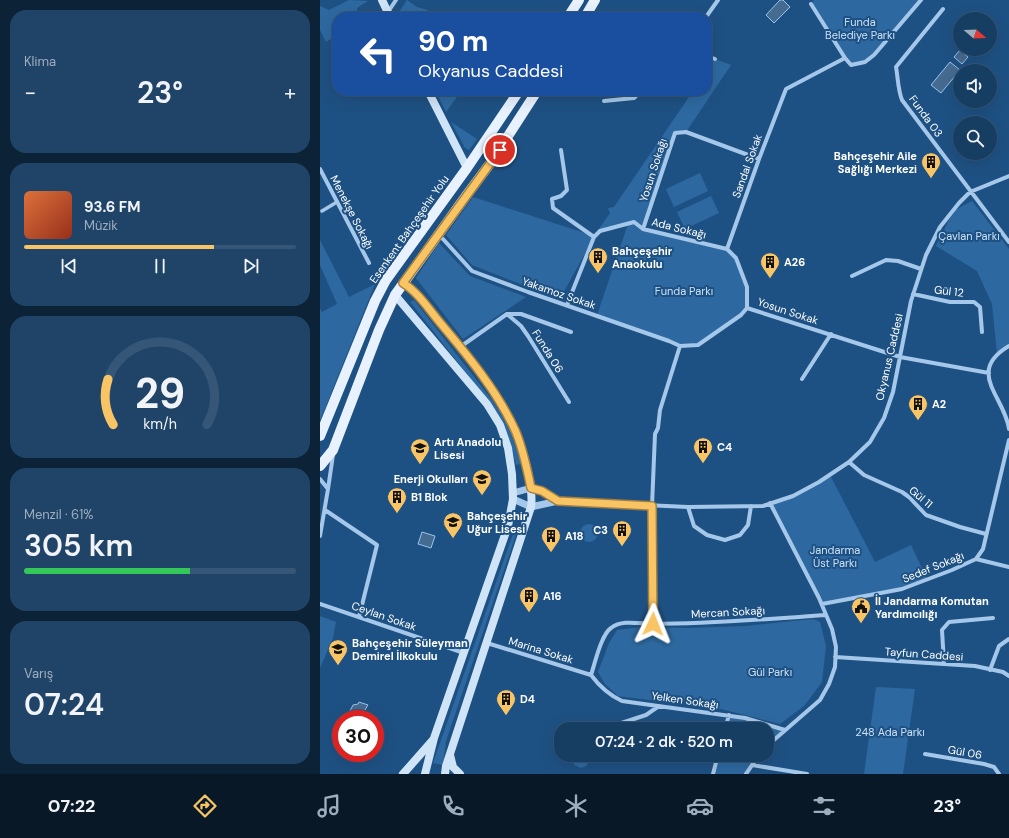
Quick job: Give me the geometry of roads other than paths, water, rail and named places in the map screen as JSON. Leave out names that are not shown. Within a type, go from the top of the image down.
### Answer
[{"type":"main road","points":[[382,0],[388,12]]},
{"type":"main road","points":[[571,12],[579,0]]},
{"type":"main road","points":[[588,12],[595,0]]},
{"type":"main road","points":[[431,96],[467,168],[470,191]]},
{"type":"main road","name":"Esenkent Bahçeşehir Yolu","points":[[320,436],[372,307],[386,280],[467,168],[516,96]]},
{"type":"main road","points":[[320,466],[333,450],[379,330],[395,295],[488,167],[534,96]]},
{"type":"main road","points":[[467,168],[475,171],[488,167]]},
{"type":"main road","points":[[386,280],[403,283],[413,291],[460,347],[486,381],[515,430],[525,459],[531,488],[532,499],[530,507],[446,766],[445,774]]},
{"type":"main road","points":[[386,280],[395,295],[487,404],[500,425],[508,448],[512,474],[513,496],[508,526],[434,738],[425,774]]},
{"type":"main road","points":[[403,774],[434,738]]},
{"type":"main road","points":[[450,755],[453,767],[460,774]]},
{"type":"street","points":[[390,12],[396,0]]},
{"type":"street","points":[[710,12],[718,0]]},
{"type":"street","points":[[811,4],[851,65],[865,62],[870,59],[921,0]]},
{"type":"street","name":"Funda 03","points":[[943,9],[896,67],[899,92],[902,100],[1009,242]]},
{"type":"street","name":"Sandal Sokak","points":[[727,249],[786,89],[845,58]]},
{"type":"street","points":[[604,101],[634,98],[636,96]]},
{"type":"street","name":"Yosun Sokağı","points":[[644,228],[675,133],[686,132],[759,159]]},
{"type":"street","points":[[561,150],[567,190],[562,196],[552,199],[553,208],[594,236],[567,305]]},
{"type":"street","name":"Menekşe Sokağı","points":[[320,169],[368,263]]},
{"type":"street","name":"Okyanus Caddesi","points":[[558,501],[688,507],[763,506],[793,496],[813,486],[849,462],[870,442],[884,418],[893,392],[913,294],[926,255],[940,227],[970,192],[1009,176]]},
{"type":"street","points":[[322,210],[337,202]]},
{"type":"street","name":"Ada Sokağı","points":[[594,236],[600,231],[634,222],[644,228],[727,249]]},
{"type":"street","name":"Yakamoz Sokak","points":[[443,239],[472,271],[528,292],[669,340],[680,346]]},
{"type":"street","points":[[727,249],[736,258],[747,287],[747,308]]},
{"type":"street","points":[[852,276],[886,260],[898,261],[921,269]]},
{"type":"street","name":"Gül 12","points":[[913,294],[950,302],[974,302],[980,307],[982,332]]},
{"type":"street","name":"Yosun Sokak","points":[[680,346],[698,345],[741,315],[747,308],[900,357]]},
{"type":"street","points":[[460,347],[507,314]]},
{"type":"street","name":"Funda 06","points":[[507,314],[521,314],[571,332]]},
{"type":"street","name":"Funda 06","points":[[507,314],[521,326],[569,402]]},
{"type":"street","points":[[802,379],[831,334]]},
{"type":"street","points":[[653,624],[652,506],[655,434],[658,428],[660,410],[680,346]]},
{"type":"street","points":[[1009,346],[997,354],[990,365],[988,378],[1008,421],[1009,429]]},
{"type":"street","points":[[900,357],[989,373]]},
{"type":"street","name":"Sedef Sokağı","points":[[822,604],[902,589],[976,559],[982,549],[1007,460],[1009,440]]},
{"type":"street","points":[[320,536],[333,450]]},
{"type":"street","name":"Gül 11","points":[[849,462],[864,475],[902,492],[909,497],[926,515],[986,534]]},
{"type":"street","points":[[320,479],[328,489]]},
{"type":"street","points":[[513,496],[531,488],[542,491],[558,501]]},
{"type":"street","points":[[513,496],[530,507],[558,501]]},
{"type":"street","points":[[770,503],[822,604],[832,629],[836,647],[835,667],[829,684],[820,700],[774,740]]},
{"type":"street","points":[[688,507],[694,526],[707,535],[725,540],[740,534],[748,525],[751,506]]},
{"type":"street","points":[[325,510],[376,545],[359,617]]},
{"type":"street","points":[[976,559],[1009,567]]},
{"type":"street","name":"Ceylan Sokak","points":[[320,604],[464,653]]},
{"type":"street","name":"Mercan Sokağı","points":[[591,675],[605,635],[611,628],[622,623],[653,624],[724,622],[826,615]]},
{"type":"street","points":[[944,664],[942,630],[949,622],[993,618]]},
{"type":"street","points":[[990,670],[999,646],[1009,639]]},
{"type":"street","name":"Marina Sokak","points":[[486,642],[591,675]]},
{"type":"street","name":"Tayfun Caddesi","points":[[835,657],[975,666],[1003,672],[1009,676]]},
{"type":"street","name":"Yelken Sokağı","points":[[591,675],[598,685],[611,696],[622,701],[729,715],[745,718],[785,730]]},
{"type":"street","points":[[624,722],[646,715],[659,706]]},
{"type":"street","points":[[727,722],[729,715]]},
{"type":"street","name":"Gül 06","points":[[925,754],[984,764],[994,768],[999,774]]},
{"type":"street","points":[[713,774],[716,762]]},
{"type":"street","points":[[746,774],[754,762]]},
{"type":"street","points":[[752,765],[808,774]]},
{"type":"place","name":"Bahçeşehir Aile Sağlığı Merkezi","points":[[931,179]]},
{"type":"place","name":"Bahçeşehir Anaokulu","points":[[598,274]]},
{"type":"place","name":"A26","points":[[770,279]]},
{"type":"place","name":"A2","points":[[918,421]]},
{"type":"place","name":"C4","points":[[703,464]]},
{"type":"place","name":"Artı Anadolu Lisesi","points":[[420,465]]},
{"type":"place","name":"Enerji Okulları","points":[[482,496]]},
{"type":"place","name":"B1 Blok","points":[[397,514]]},
{"type":"place","name":"Bahçeşehir Uğur Lisesi","points":[[453,539]]},
{"type":"place","name":"C3","points":[[622,547]]},
{"type":"place","name":"A18","points":[[551,553]]},
{"type":"place","name":"A16","points":[[529,613]]},
{"type":"place","name":"İl Jandarma Komutan Yardımcılığı","points":[[861,624]]},
{"type":"place","name":"Bahçeşehir Süleyman Demirel İlkokulu","points":[[338,666]]},
{"type":"place","name":"D4","points":[[506,716]]},
{"type":"park label","name":"Funda Belediye Parkı","points":[[860,28]]},
{"type":"park label","name":"Çavlan Parkı","points":[[969,236]]},
{"type":"park label","name":"Funda Parkı","points":[[684,291]]},
{"type":"park label","name":"Jandarma Üst Parkı","points":[[835,556]]},
{"type":"park label","name":"Gül Parkı","points":[[770,672]]},
{"type":"park label","name":"248 Ada Parkı","points":[[890,732]]}]
